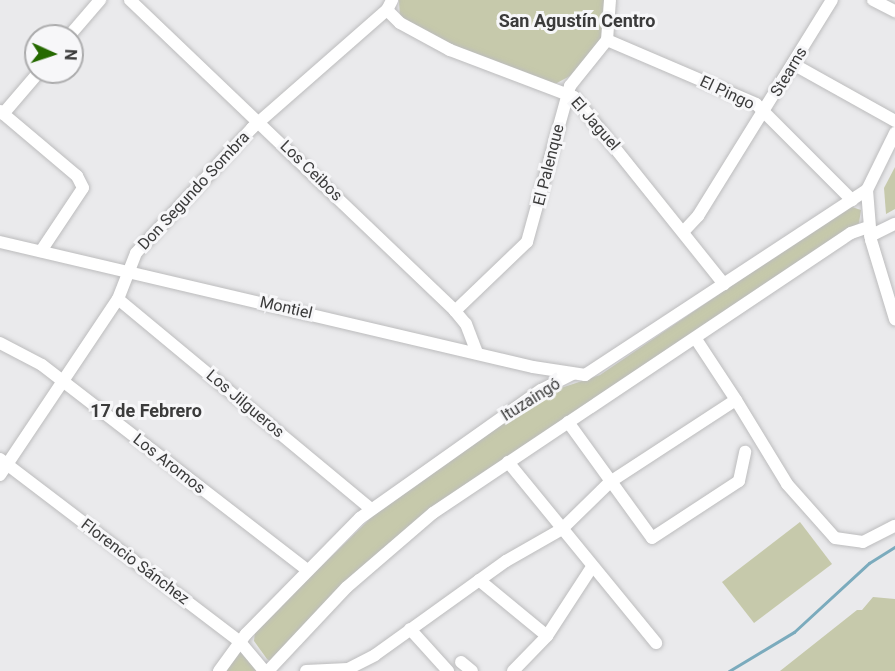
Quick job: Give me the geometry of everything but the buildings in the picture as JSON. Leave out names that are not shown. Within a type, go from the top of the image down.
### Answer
[{"type":"street","points":[[79,24],[100,0]]},
{"type":"street","name":"Los Ceibos","points":[[130,0],[260,121],[455,311],[466,324],[477,353]]},
{"type":"street","points":[[607,40],[610,0]]},
{"type":"street","name":"Stearns","points":[[684,231],[698,216],[832,0]]},
{"type":"street","points":[[873,0],[895,11]]},
{"type":"street","name":"Don Segundo Sombra","points":[[0,476],[4,462],[63,383],[118,299],[127,271],[136,253],[260,121],[390,5]]},
{"type":"street","name":"El Jaguel","points":[[390,5],[400,23],[450,50],[567,94],[580,104],[684,231],[724,284]]},
{"type":"street","name":"El Palenque","points":[[455,311],[527,242],[567,94],[575,76],[607,40]]},
{"type":"street","name":"El Pingo","points":[[607,40],[756,104],[852,200]]},
{"type":"street","points":[[793,64],[895,121]]},
{"type":"street","points":[[28,84],[2,112],[77,176],[83,188],[78,201],[47,236],[41,251]]},
{"type":"street","points":[[895,133],[867,190],[869,232],[895,319]]},
{"type":"street","name":"Ituzaingó","points":[[219,671],[240,642],[306,569],[371,509],[541,390],[573,374],[597,370],[867,190]]},
{"type":"street","points":[[266,671],[391,546],[508,462],[696,339],[851,233],[869,232],[895,224]]},
{"type":"street","name":"Montiel","points":[[0,242],[533,367],[573,374]]},
{"type":"street","name":"Los Jilgueros","points":[[118,299],[371,509]]},
{"type":"street","points":[[696,339],[788,484],[834,538],[863,542],[895,526]]},
{"type":"street","name":"Los Aromos","points":[[0,343],[33,360],[306,569]]},
{"type":"street","points":[[533,367],[542,378],[541,390]]},
{"type":"street","points":[[306,671],[364,667],[410,629],[479,580],[562,529],[610,482],[735,399]]},
{"type":"street","points":[[568,422],[652,538],[742,478],[746,452]]},
{"type":"street","name":"Florencio Sánchez","points":[[4,462],[240,642],[266,671]]},
{"type":"street","points":[[508,462],[592,567],[657,643]]},
{"type":"street","points":[[513,671],[547,636],[592,567]]},
{"type":"street","points":[[479,580],[547,636]]},
{"type":"street","points":[[410,629],[448,671]]},
{"type":"street","points":[[461,662],[472,671]]},
{"type":"green space","points":[[399,0],[604,0],[603,38],[570,76],[555,84],[452,46],[400,18]]},
{"type":"green space","points":[[895,167],[895,209],[886,214],[884,188]]},
{"type":"green space","points":[[849,206],[861,210],[859,223],[424,514],[363,566],[270,661],[267,659],[254,641],[255,631],[378,511],[543,394],[600,375]]},
{"type":"green space","points":[[800,522],[832,564],[754,623],[722,582]]},
{"type":"green space","points":[[873,597],[895,599],[895,671],[780,671],[857,610],[862,610]]},
{"type":"green space","points":[[240,649],[261,671],[226,671]]},
{"type":"waterway","points":[[729,671],[794,632],[869,563],[895,547]]},
{"type":"district","name":"San Agustín Centro","points":[[577,21]]},
{"type":"district","name":"17 de Febrero","points":[[146,411]]}]
